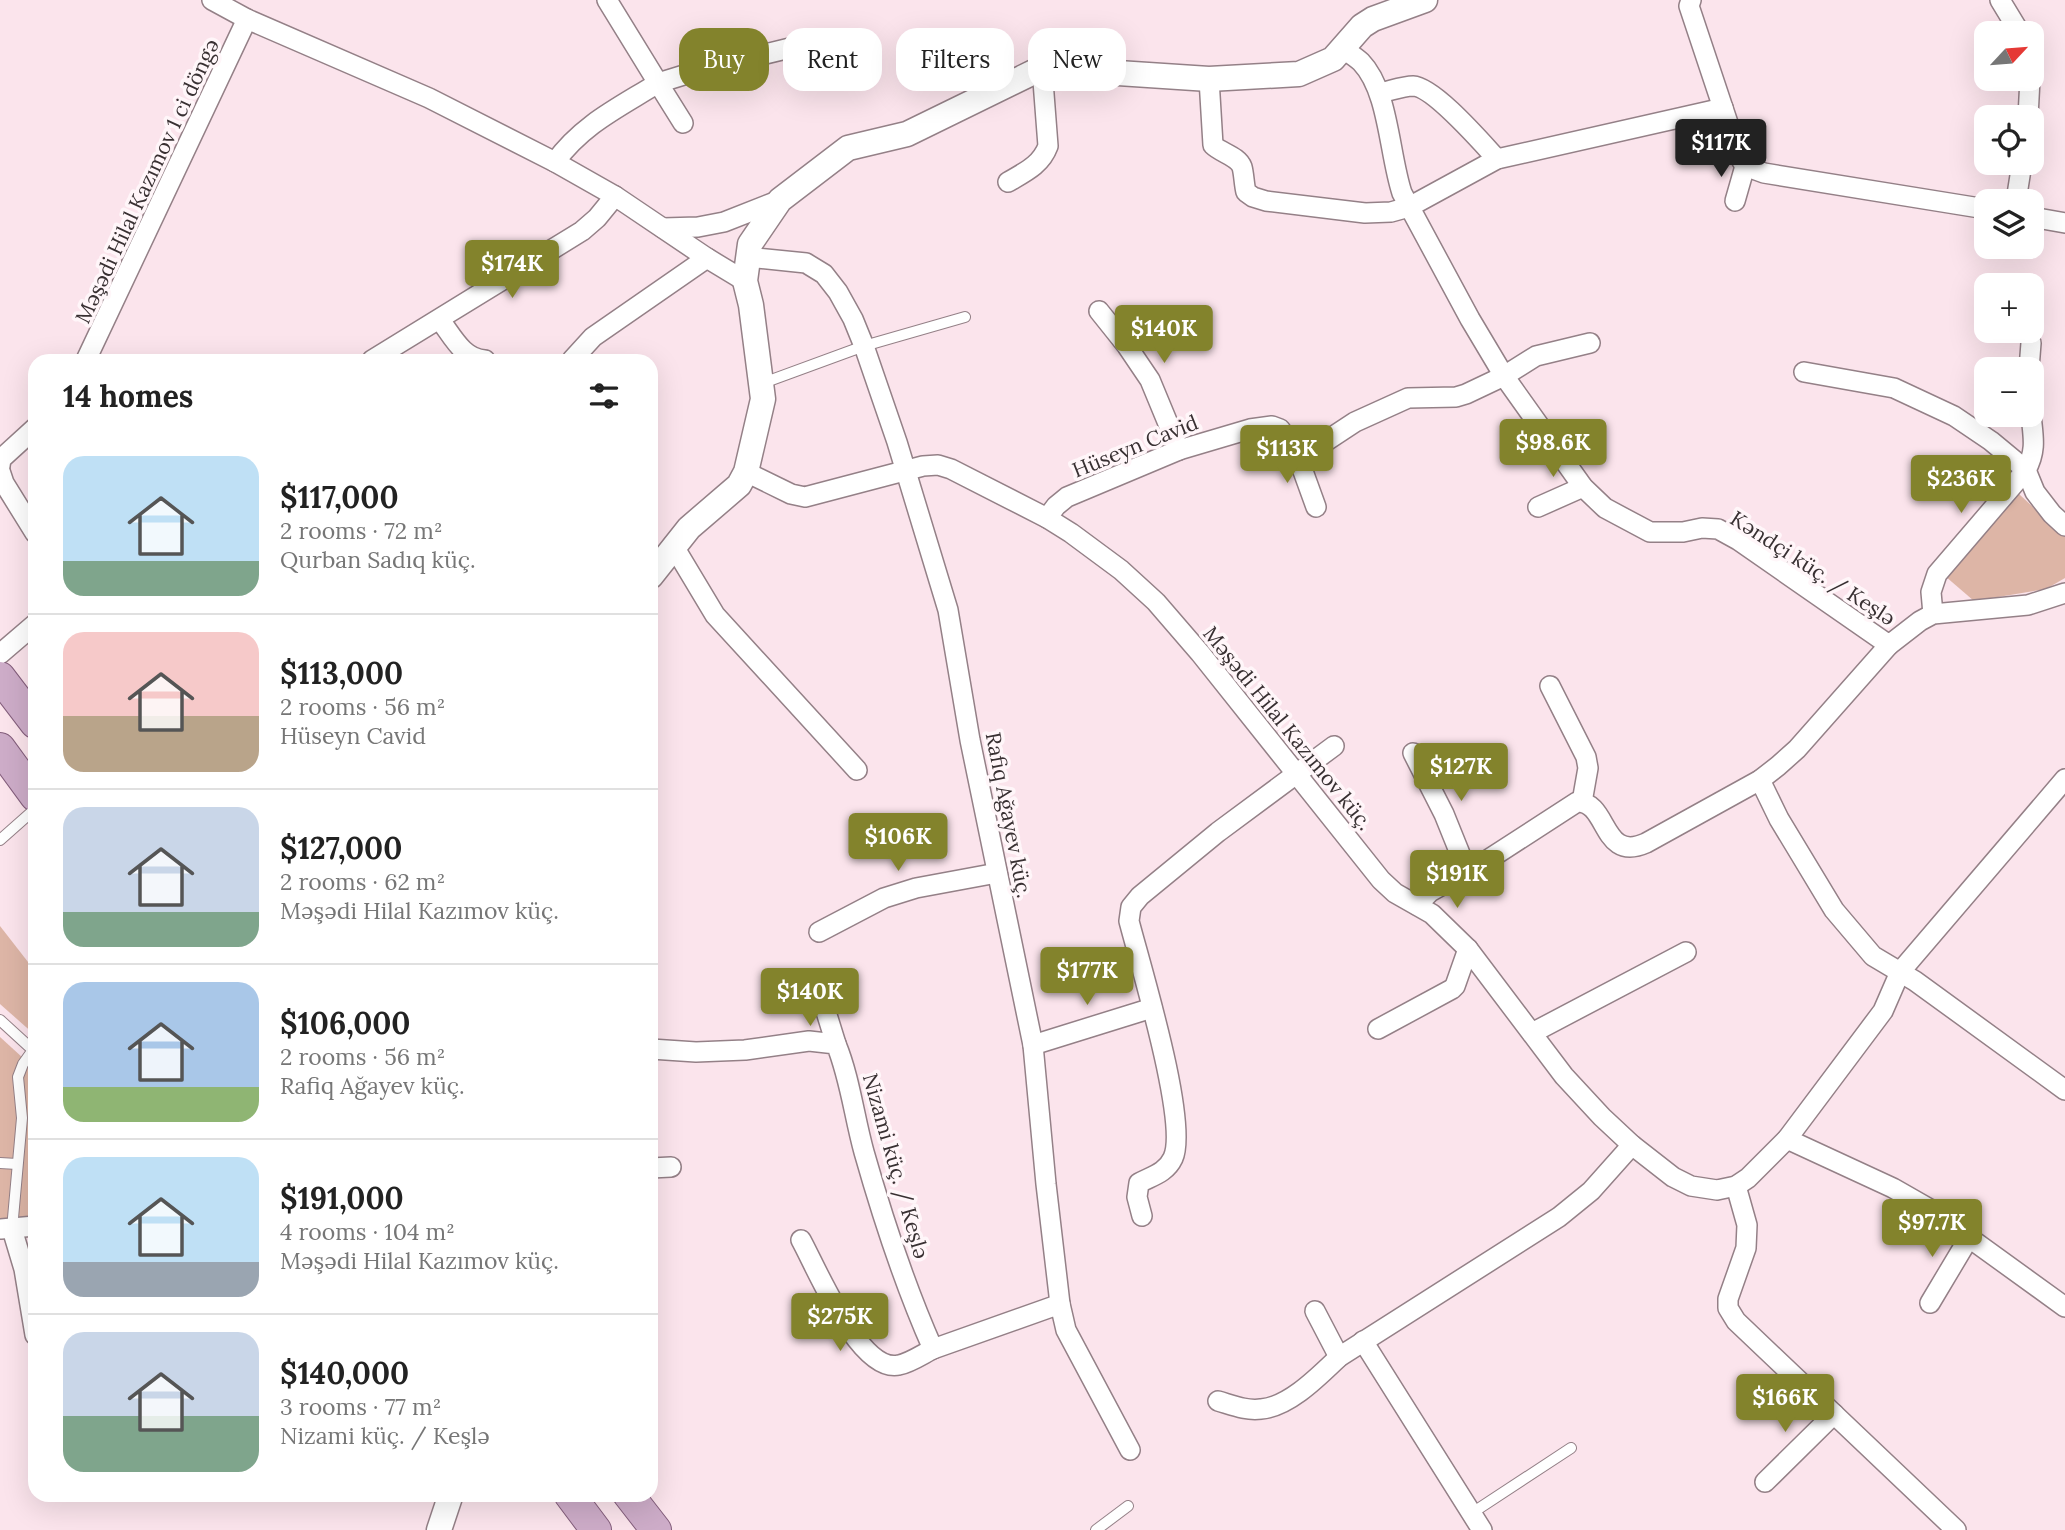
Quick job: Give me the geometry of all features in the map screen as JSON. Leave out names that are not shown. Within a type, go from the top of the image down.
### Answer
[{"type":"main road","points":[[0,677],[28,714]]},
{"type":"main road","points":[[0,748],[28,786]]},
{"type":"main road","points":[[575,1502],[596,1530]]},
{"type":"main road","points":[[634,1502],[656,1530]]},
{"type":"street","points":[[212,0],[247,19],[429,98],[555,162],[615,196],[707,258],[746,269]]},
{"type":"street","points":[[607,0],[683,124]]},
{"type":"street","points":[[1126,74],[1209,79],[1299,74],[1333,59],[1362,26],[1373,19],[1425,0]]},
{"type":"street","points":[[1691,0],[1689,6],[1745,166],[1735,201]]},
{"type":"street","points":[[2000,0],[2013,21]]},
{"type":"street","name":"Məşədi Hilal Kazımov 1 ci döngə","points":[[89,354],[247,19]]},
{"type":"street","name":"Kəndçi küç. / Keşlə","points":[[1343,49],[1360,62],[1380,93],[1395,172],[1409,207],[1470,319],[1504,376],[1583,488],[1605,508],[1650,532],[1683,533],[1702,528],[1718,529],[1889,645],[1920,621],[1934,614],[2028,605],[2065,593]]},
{"type":"street","points":[[555,162],[570,142],[587,127],[658,83],[783,50]]},
{"type":"street","points":[[663,228],[698,227],[724,222],[780,200],[848,148],[906,134],[1028,75]]},
{"type":"street","points":[[1209,79],[1213,145],[1238,160],[1242,167],[1245,192],[1253,197],[1365,213],[1391,212],[1409,207],[1497,159],[1723,108]]},
{"type":"street","points":[[1380,93],[1413,86],[1424,90],[1438,99],[1497,159]]},
{"type":"street","points":[[1008,182],[1033,168],[1044,158],[1048,146],[1044,91]]},
{"type":"street","points":[[1745,166],[1764,173],[1974,207]]},
{"type":"street","points":[[382,354],[582,231],[615,196]]},
{"type":"street","points":[[658,566],[689,528],[739,485],[746,472],[761,411],[762,383],[746,269],[757,232],[780,200]]},
{"type":"street","points":[[2044,219],[2065,223]]},
{"type":"street","points":[[577,354],[593,337],[707,258]]},
{"type":"street","name":"Rafiq Ağayev küç.","points":[[746,269],[806,263],[824,274],[838,292],[864,346],[905,470],[948,610],[970,740],[1033,1045],[1060,1304],[1066,1329],[1130,1450]]},
{"type":"street","points":[[1098,311],[1128,346],[1150,380],[1179,450]]},
{"type":"street","points":[[440,320],[465,354]]},
{"type":"street","points":[[1295,449],[1314,449],[1355,422],[1408,398],[1456,397],[1504,376],[1536,356],[1590,343]]},
{"type":"street","points":[[2030,357],[2031,343]]},
{"type":"street","points":[[1804,372],[1894,387],[1954,416],[1991,441],[2026,470],[2035,492],[2065,526]]},
{"type":"street","name":"Hüseyn Cavid","points":[[1048,518],[1056,506],[1067,497],[1179,450],[1250,429],[1272,426],[1280,429],[1295,449]]},
{"type":"street","points":[[1934,614],[1931,592],[1937,575],[2026,470],[2035,443],[2033,427]]},
{"type":"street","points":[[28,434],[1,459],[0,469],[4,483],[28,522]]},
{"type":"street","points":[[1295,449],[1317,507]]},
{"type":"street","name":"Məşədi Hilal Kazımov küç.","points":[[746,472],[791,494],[805,497],[905,470],[938,465],[1048,518],[1121,570],[1156,602],[1200,653],[1381,880],[1395,893],[1432,914],[1468,949],[1564,1076],[1602,1117],[1632,1145],[1674,1177],[1691,1185],[1717,1190],[1736,1186]]},
{"type":"street","points":[[1538,507],[1583,488]]},
{"type":"street","points":[[673,545],[715,615],[857,770]]},
{"type":"street","points":[[0,654],[28,630]]},
{"type":"street","points":[[1417,905],[1430,892],[1489,859],[1572,804],[1582,802],[1592,807],[1614,840],[1627,848],[1635,848],[1760,780],[1797,749],[1889,645]]},
{"type":"street","points":[[1550,686],[1586,757],[1588,768],[1582,802]]},
{"type":"street","points":[[1142,1216],[1137,1197],[1139,1183],[1161,1173],[1173,1157],[1174,1104],[1129,921],[1130,907],[1218,832],[1334,746]]},
{"type":"street","points":[[1413,753],[1444,814],[1466,871]]},
{"type":"street","points":[[1956,1530],[1736,1321],[1728,1308],[1728,1299],[1746,1248],[1747,1225],[1736,1186],[1773,1156],[1787,1139],[1883,1011],[1900,972],[2065,779]]},
{"type":"street","points":[[1760,780],[1779,819],[1834,910],[1873,956],[1900,972],[2065,1090]]},
{"type":"street","points":[[819,932],[884,898],[916,888],[997,873]]},
{"type":"street","points":[[1378,1030],[1452,989],[1468,949]]},
{"type":"street","points":[[1532,1033],[1686,952]]},
{"type":"street","name":"Nizami küç. / Keşlə","points":[[823,1002],[842,1059],[864,1151],[895,1249],[918,1316],[933,1349]]},
{"type":"street","points":[[1033,1045],[1152,1008]]},
{"type":"street","points":[[658,1049],[696,1052],[745,1050],[809,1041],[836,1044]]},
{"type":"street","points":[[1787,1139],[1893,1188],[1928,1208],[2065,1307]]},
{"type":"street","points":[[1218,1401],[1246,1409],[1264,1409],[1283,1401],[1310,1384],[1339,1357],[1363,1341],[1559,1217],[1591,1191],[1632,1145]]},
{"type":"street","points":[[658,1168],[671,1167]]},
{"type":"street","points":[[28,1227],[6,1229],[28,1287]]},
{"type":"street","points":[[1930,1303],[1970,1236]]},
{"type":"street","points":[[802,1240],[856,1340],[880,1363],[897,1366],[933,1349],[1060,1304]]},
{"type":"street","points":[[1315,1311],[1339,1357]]},
{"type":"street","points":[[1363,1341],[1477,1522]]},
{"type":"street","points":[[1765,1482],[1834,1414]]},
{"type":"street","points":[[438,1530],[441,1502]]},
{"type":"street","points":[[438,1530],[448,1502]]},
{"type":"lane","points":[[762,383],[864,346],[965,317]]},
{"type":"lane","points":[[0,840],[28,815]]},
{"type":"lane","points":[[0,1020],[28,1046]]},
{"type":"lane","points":[[6,1229],[22,1118],[18,1077],[28,1058]]},
{"type":"lane","points":[[0,1163],[17,1164]]},
{"type":"lane","points":[[1477,1522],[1571,1448]]},
{"type":"lane","points":[[1097,1530],[1128,1506]]},
{"type":"shaded area","points":[[2019,494],[2065,537],[2065,578],[2046,589],[1974,601],[1945,576]]},
{"type":"shaded area","points":[[0,926],[28,962],[28,1029],[0,1004]]},
{"type":"shaded area","points":[[0,1037],[28,1063],[28,1217],[0,1219]]}]
